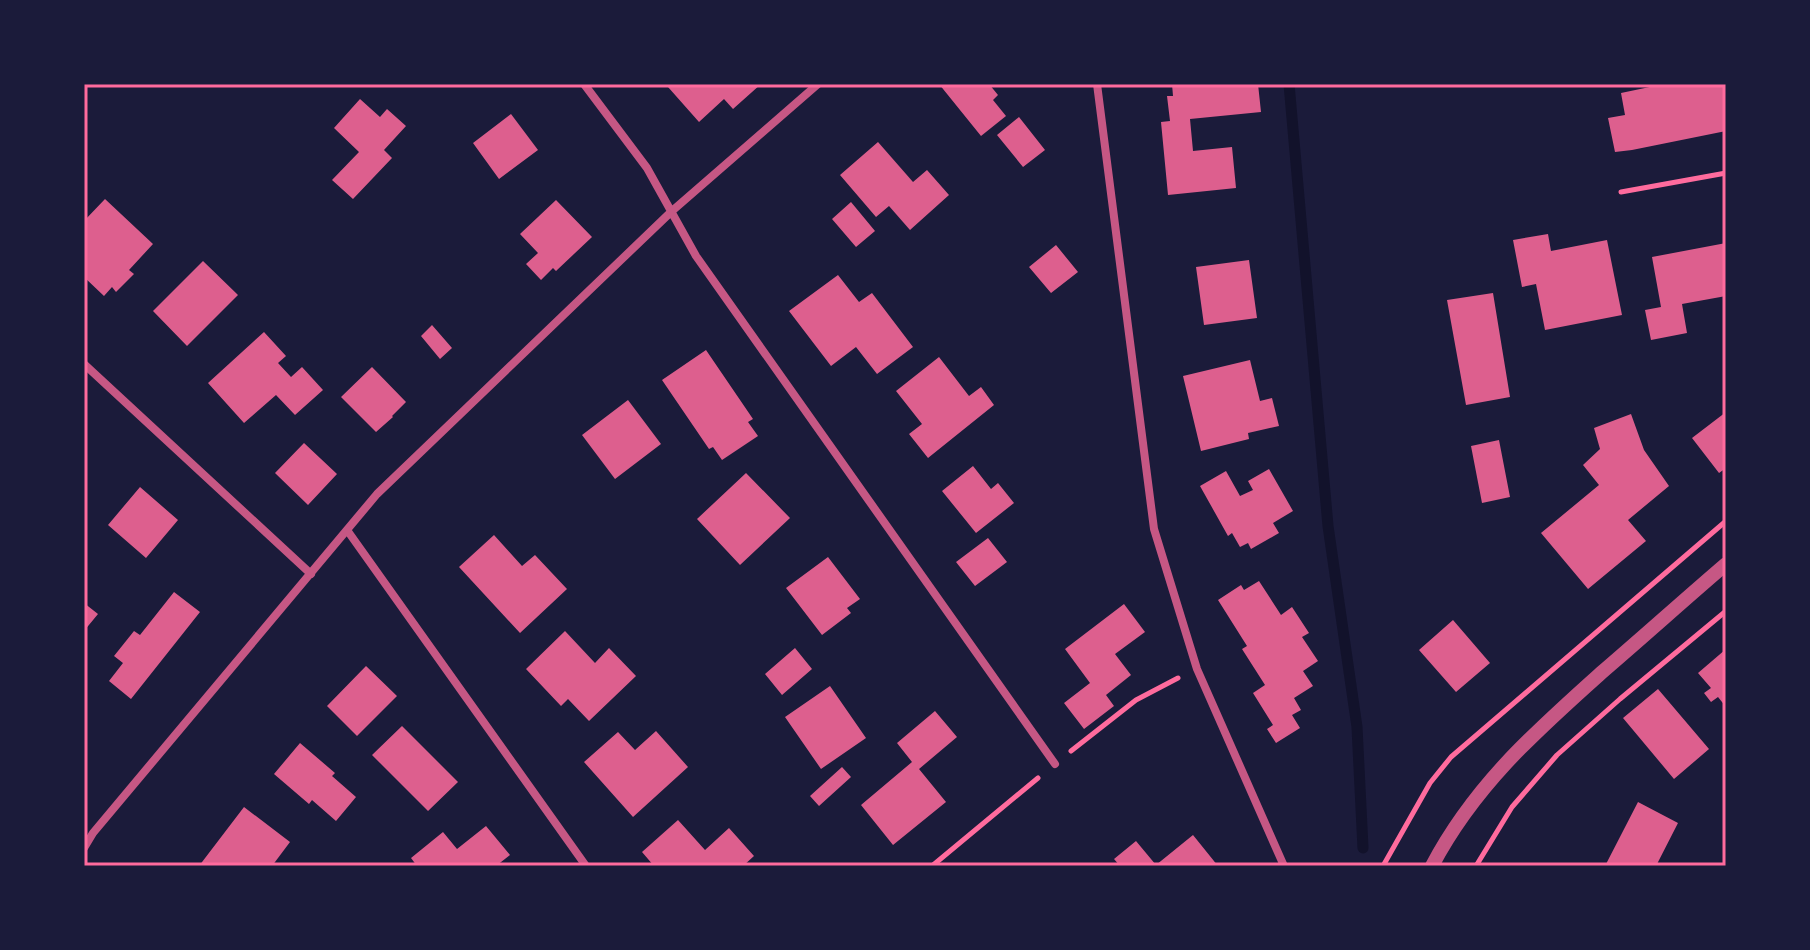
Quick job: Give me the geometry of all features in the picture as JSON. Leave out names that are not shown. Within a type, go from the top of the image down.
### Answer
[{"type":"street","points":[[584,84],[647,168],[696,256],[1055,764]]},
{"type":"street","points":[[84,848],[93,833],[377,494],[672,211],[818,84]]},
{"type":"street","points":[[1097,84],[1154,529],[1197,669],[1284,866]]},
{"type":"street","points":[[84,364],[311,574]]},
{"type":"street","points":[[347,530],[586,866]]},
{"type":"street","points":[[1432,866],[1462,815],[1535,732],[1726,564]]},
{"type":"path","points":[[1621,192],[1726,173]]},
{"type":"path","points":[[1383,866],[1430,783],[1451,757],[1726,521]]},
{"type":"path","points":[[1476,866],[1512,807],[1557,755],[1726,611]]},
{"type":"path","points":[[932,866],[1136,700],[1197,669]]},
{"type":"building","points":[[671,84],[761,84],[733,109],[724,99],[699,122],[668,87]]},
{"type":"building","points":[[939,84],[989,84],[998,95],[993,100],[1006,116],[981,136]]},
{"type":"building","points":[[1172,84],[1258,84],[1261,112],[1190,119],[1193,151],[1232,147],[1236,188],[1168,195],[1161,122],[1170,121],[1167,96],[1173,96]]},
{"type":"building","points":[[1664,84],[1726,84],[1726,131],[1615,152],[1608,118],[1625,115],[1621,93]]},
{"type":"building","points":[[360,99],[380,117],[387,109],[406,126],[384,150],[392,158],[353,199],[332,180],[359,152],[334,128]]},
{"type":"building","points":[[511,114],[538,150],[499,179],[473,143]]},
{"type":"building","points":[[1019,117],[1045,150],[1023,167],[997,135]]},
{"type":"building","points":[[878,142],[913,182],[927,170],[949,195],[910,230],[889,206],[876,217],[840,175]]},
{"type":"building","points":[[105,199],[153,244],[129,270],[134,274],[116,292],[112,287],[104,296],[84,277],[84,221]]},
{"type":"building","points":[[556,200],[592,237],[556,271],[553,268],[541,280],[526,264],[538,253],[520,234]]},
{"type":"building","points":[[851,202],[875,231],[856,247],[832,219]]},
{"type":"building","points":[[1548,234],[1551,251],[1607,240],[1622,315],[1545,330],[1536,284],[1522,287],[1513,240]]},
{"type":"building","points":[[1726,243],[1726,296],[1682,304],[1687,333],[1651,340],[1645,310],[1661,307],[1652,257]]},
{"type":"building","points":[[1056,245],[1078,272],[1051,293],[1029,267]]},
{"type":"building","points":[[1249,260],[1257,318],[1204,325],[1196,267]]},
{"type":"building","points":[[203,261],[238,295],[187,346],[153,311]]},
{"type":"building","points":[[838,275],[859,302],[872,293],[913,347],[877,374],[856,347],[831,366],[789,311]]},
{"type":"building","points":[[1493,293],[1510,397],[1466,405],[1447,300]]},
{"type":"building","points":[[432,325],[452,348],[440,359],[421,336]]},
{"type":"building","points":[[264,332],[286,356],[278,363],[291,377],[302,367],[323,390],[295,415],[276,395],[244,423],[208,383]]},
{"type":"building","points":[[706,350],[753,419],[748,422],[758,436],[722,460],[713,447],[709,449],[662,380]]},
{"type":"building","points":[[939,357],[969,396],[981,387],[994,405],[928,458],[909,434],[922,424],[896,391]]},
{"type":"building","points":[[1250,360],[1260,401],[1272,398],[1279,426],[1248,433],[1249,439],[1201,451],[1183,376]]},
{"type":"building","points":[[372,367],[406,402],[376,432],[341,397]]},
{"type":"building","points":[[628,400],[661,444],[615,479],[582,435]]},
{"type":"building","points":[[1726,412],[1726,468],[1719,473],[1692,438]]},
{"type":"building","points":[[1631,414],[1644,450],[1669,486],[1628,520],[1646,541],[1588,589],[1541,533],[1599,485],[1583,465],[1600,449],[1594,428]]},
{"type":"building","points":[[1499,440],[1510,497],[1482,503],[1471,446]]},
{"type":"building","points":[[304,443],[337,474],[308,505],[275,473]]},
{"type":"building","points":[[973,466],[991,489],[998,483],[1014,503],[976,533],[942,491]]},
{"type":"building","points":[[1269,469],[1293,511],[1273,523],[1279,533],[1251,549],[1248,543],[1240,547],[1232,533],[1228,536],[1200,486],[1226,471],[1240,496],[1253,490],[1248,481]]},
{"type":"building","points":[[746,473],[790,518],[740,565],[697,519]]},
{"type":"building","points":[[140,487],[178,520],[146,558],[108,525]]},
{"type":"building","points":[[494,535],[522,566],[535,555],[567,589],[520,633],[459,567]]},
{"type":"building","points":[[988,538],[1007,562],[975,586],[956,562]]},
{"type":"building","points":[[828,557],[860,599],[847,608],[851,613],[822,635],[786,588]]},
{"type":"building","points":[[1259,581],[1281,615],[1292,607],[1309,633],[1302,637],[1318,661],[1303,671],[1313,686],[1294,698],[1301,710],[1292,715],[1300,728],[1276,743],[1267,729],[1273,725],[1253,693],[1265,685],[1242,649],[1247,646],[1218,600],[1241,585],[1244,590]]},
{"type":"building","points":[[174,592],[200,612],[131,699],[109,681],[123,663],[114,656],[134,631],[140,635]]},
{"type":"building","points":[[84,603],[98,614],[84,631]]},
{"type":"building","points":[[1124,604],[1145,632],[1115,654],[1131,675],[1106,695],[1114,706],[1084,729],[1064,703],[1090,683],[1065,649]]},
{"type":"building","points":[[1453,620],[1490,663],[1456,692],[1419,650]]},
{"type":"building","points":[[565,631],[595,663],[609,648],[636,676],[589,721],[568,699],[561,706],[526,669]]},
{"type":"building","points":[[795,648],[812,669],[782,695],[765,674]]},
{"type":"building","points":[[1726,649],[1726,707],[1718,697],[1711,702],[1704,693],[1711,688],[1698,673]]},
{"type":"building","points":[[366,666],[397,696],[357,736],[327,706]]},
{"type":"building","points":[[830,686],[866,738],[821,769],[785,717]]},
{"type":"building","points":[[1658,689],[1709,749],[1674,779],[1623,718]]},
{"type":"building","points":[[935,711],[957,737],[919,769],[946,802],[893,845],[861,805],[912,762],[897,743]]},
{"type":"building","points":[[402,726],[458,782],[428,811],[372,755]]},
{"type":"building","points":[[656,731],[688,767],[633,817],[584,762],[618,732],[635,750]]},
{"type":"building","points":[[300,743],[335,773],[332,776],[356,797],[336,821],[312,800],[309,804],[274,774]]},
{"type":"building","points":[[842,767],[851,777],[819,806],[810,796]]},
{"type":"building","points":[[1638,802],[1678,823],[1656,866],[1605,866]]},
{"type":"building","points":[[244,807],[290,842],[272,866],[199,866]]},
{"type":"building","points":[[678,820],[705,850],[729,828],[754,856],[743,866],[654,866],[642,852]]},
{"type":"building","points":[[486,826],[510,855],[496,866],[417,866],[411,858],[443,832],[457,849]]},
{"type":"building","points":[[1193,835],[1218,866],[1120,866],[1114,859],[1136,841],[1156,865]]},
{"type":"waterway","points":[[1289,84],[1328,526],[1357,727],[1363,848]]}]
